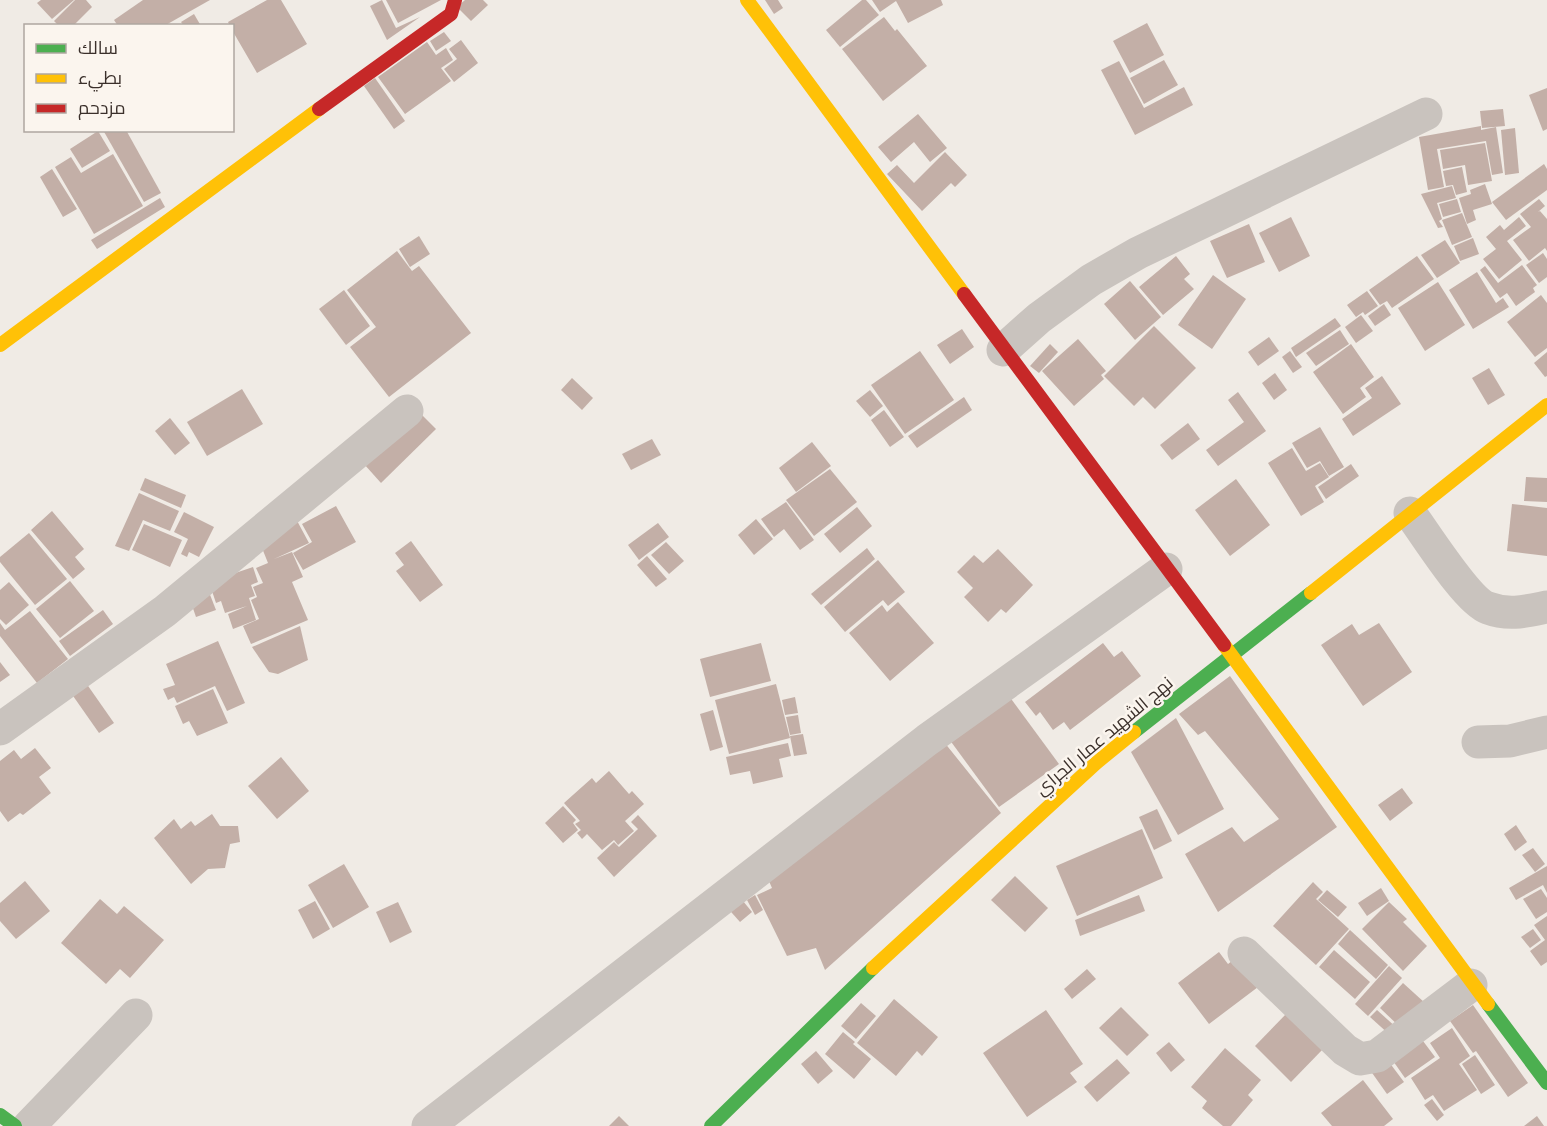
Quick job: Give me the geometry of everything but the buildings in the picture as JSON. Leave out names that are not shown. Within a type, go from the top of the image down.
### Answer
[{"type":"street","points":[[0,345],[382,62],[451,14],[455,0]]},
{"type":"street","points":[[747,0],[1003,350],[1232,654],[1471,985],[1547,1083]]},
{"type":"street","points":[[1003,350],[1039,318],[1091,280],[1138,253],[1426,114]]},
{"type":"street","name":"نهج الشهيد عمار الجراي","points":[[711,1126],[889,954],[1096,763],[1547,405]]},
{"type":"street","points":[[0,729],[165,611],[407,411]]},
{"type":"street","points":[[1410,513],[1462,586],[1486,608],[1517,614],[1547,607]]},
{"type":"street","points":[[428,1126],[927,740],[1166,569]]},
{"type":"street","points":[[1478,741],[1510,741],[1547,732]]},
{"type":"street","points":[[1244,953],[1345,1050],[1360,1059],[1377,1056],[1471,985]]},
{"type":"street","points":[[29,1126],[136,1015]]},
{"type":"street","points":[[0,1114],[15,1126]]},
{"type":"traffic: fast","points":[[1134,732],[1311,593]]},
{"type":"traffic: fast","points":[[711,1126],[873,968]]},
{"type":"traffic: fast","points":[[1488,1004],[1547,1083]]},
{"type":"traffic: fast","points":[[0,1115],[15,1126]]},
{"type":"traffic: slow","points":[[747,0],[964,294]]},
{"type":"traffic: slow","points":[[0,345],[319,109]]},
{"type":"traffic: slow","points":[[1311,593],[1547,405]]},
{"type":"traffic: slow","points":[[1224,645],[1488,1004]]},
{"type":"traffic: slow","points":[[873,968],[1096,763],[1134,732]]},
{"type":"traffic: jam","points":[[319,109],[451,14],[455,0]]},
{"type":"traffic: jam","points":[[964,294],[1224,645]]}]
